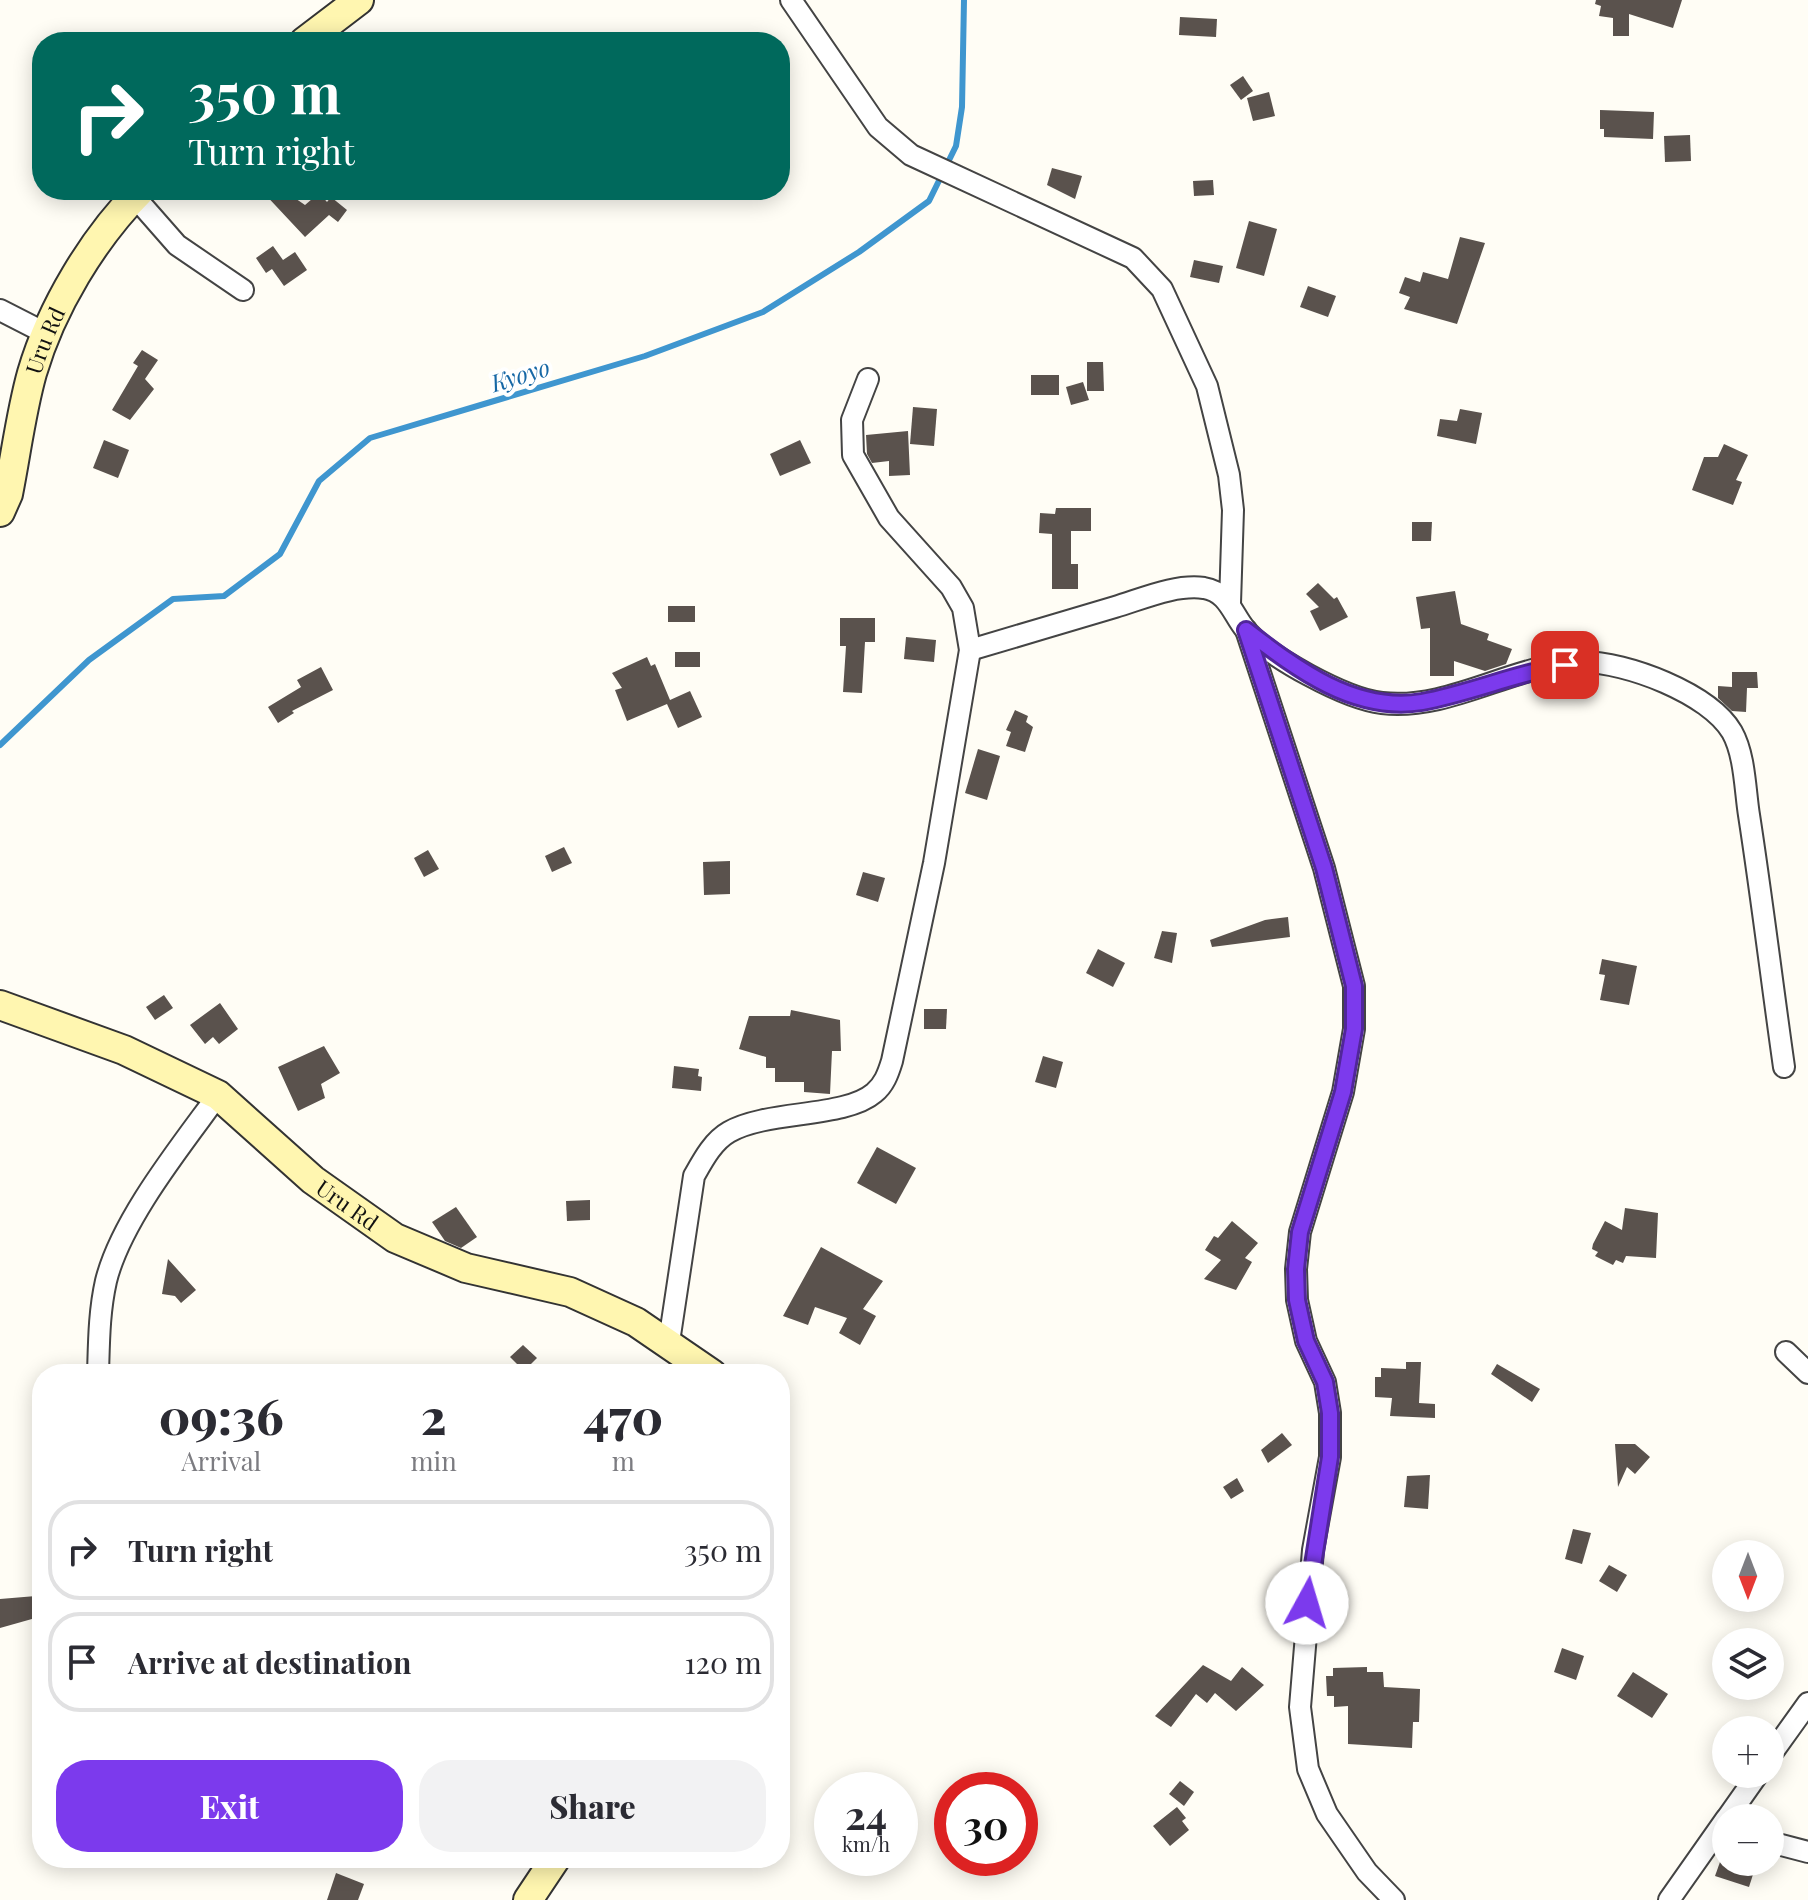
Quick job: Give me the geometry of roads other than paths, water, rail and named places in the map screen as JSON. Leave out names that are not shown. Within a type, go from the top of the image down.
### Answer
[{"type":"street","points":[[317,32],[359,0]]},
{"type":"street","points":[[791,0],[878,127],[911,155],[1133,258],[1162,289],[1207,386],[1229,475],[1233,510],[1230,603]]},
{"type":"street","name":"Uru Rd","points":[[0,512],[8,494],[32,374],[47,334],[84,264],[132,200]]},
{"type":"street","points":[[142,200],[177,245],[243,290]]},
{"type":"street","points":[[0,310],[47,334]]},
{"type":"street","points":[[669,1342],[694,1176],[706,1154],[728,1132],[764,1119],[856,1103],[872,1096],[884,1083],[892,1061],[934,863],[970,650],[963,608],[951,587],[889,518],[873,496],[853,455],[852,420],[868,379]]},
{"type":"street","points":[[970,650],[1167,592],[1205,588],[1230,603],[1246,630],[1324,868],[1354,986],[1354,1029],[1343,1092],[1300,1232],[1296,1269],[1297,1300],[1306,1341],[1325,1382],[1330,1413],[1330,1457],[1313,1550],[1300,1707],[1308,1769],[1327,1814],[1367,1872],[1394,1900]]},
{"type":"street","points":[[1246,630],[1311,676],[1349,695],[1382,703],[1421,702],[1581,662],[1612,664],[1650,675],[1711,710],[1732,732],[1740,759],[1784,1067]]},
{"type":"street","name":"Uru Rd","points":[[0,1005],[124,1050],[218,1095],[313,1180],[395,1238],[466,1268],[570,1292],[669,1342],[699,1364]]},
{"type":"street","points":[[98,1364],[99,1322],[107,1278],[130,1226],[163,1172],[218,1095]]},
{"type":"street","points":[[1786,1352],[1808,1373]]},
{"type":"street","points":[[1784,1736],[1808,1703]]},
{"type":"street","points":[[1669,1900],[1712,1842]]},
{"type":"street","points":[[1784,1846],[1808,1852]]},
{"type":"street","points":[[528,1900],[549,1868]]},
{"type":"waterway","name":"Kyoyo","points":[[0,745],[89,660],[173,599],[224,596],[280,554],[319,481],[370,438],[645,356],[763,312],[859,252],[929,201],[956,146],[962,107],[964,0]]}]
